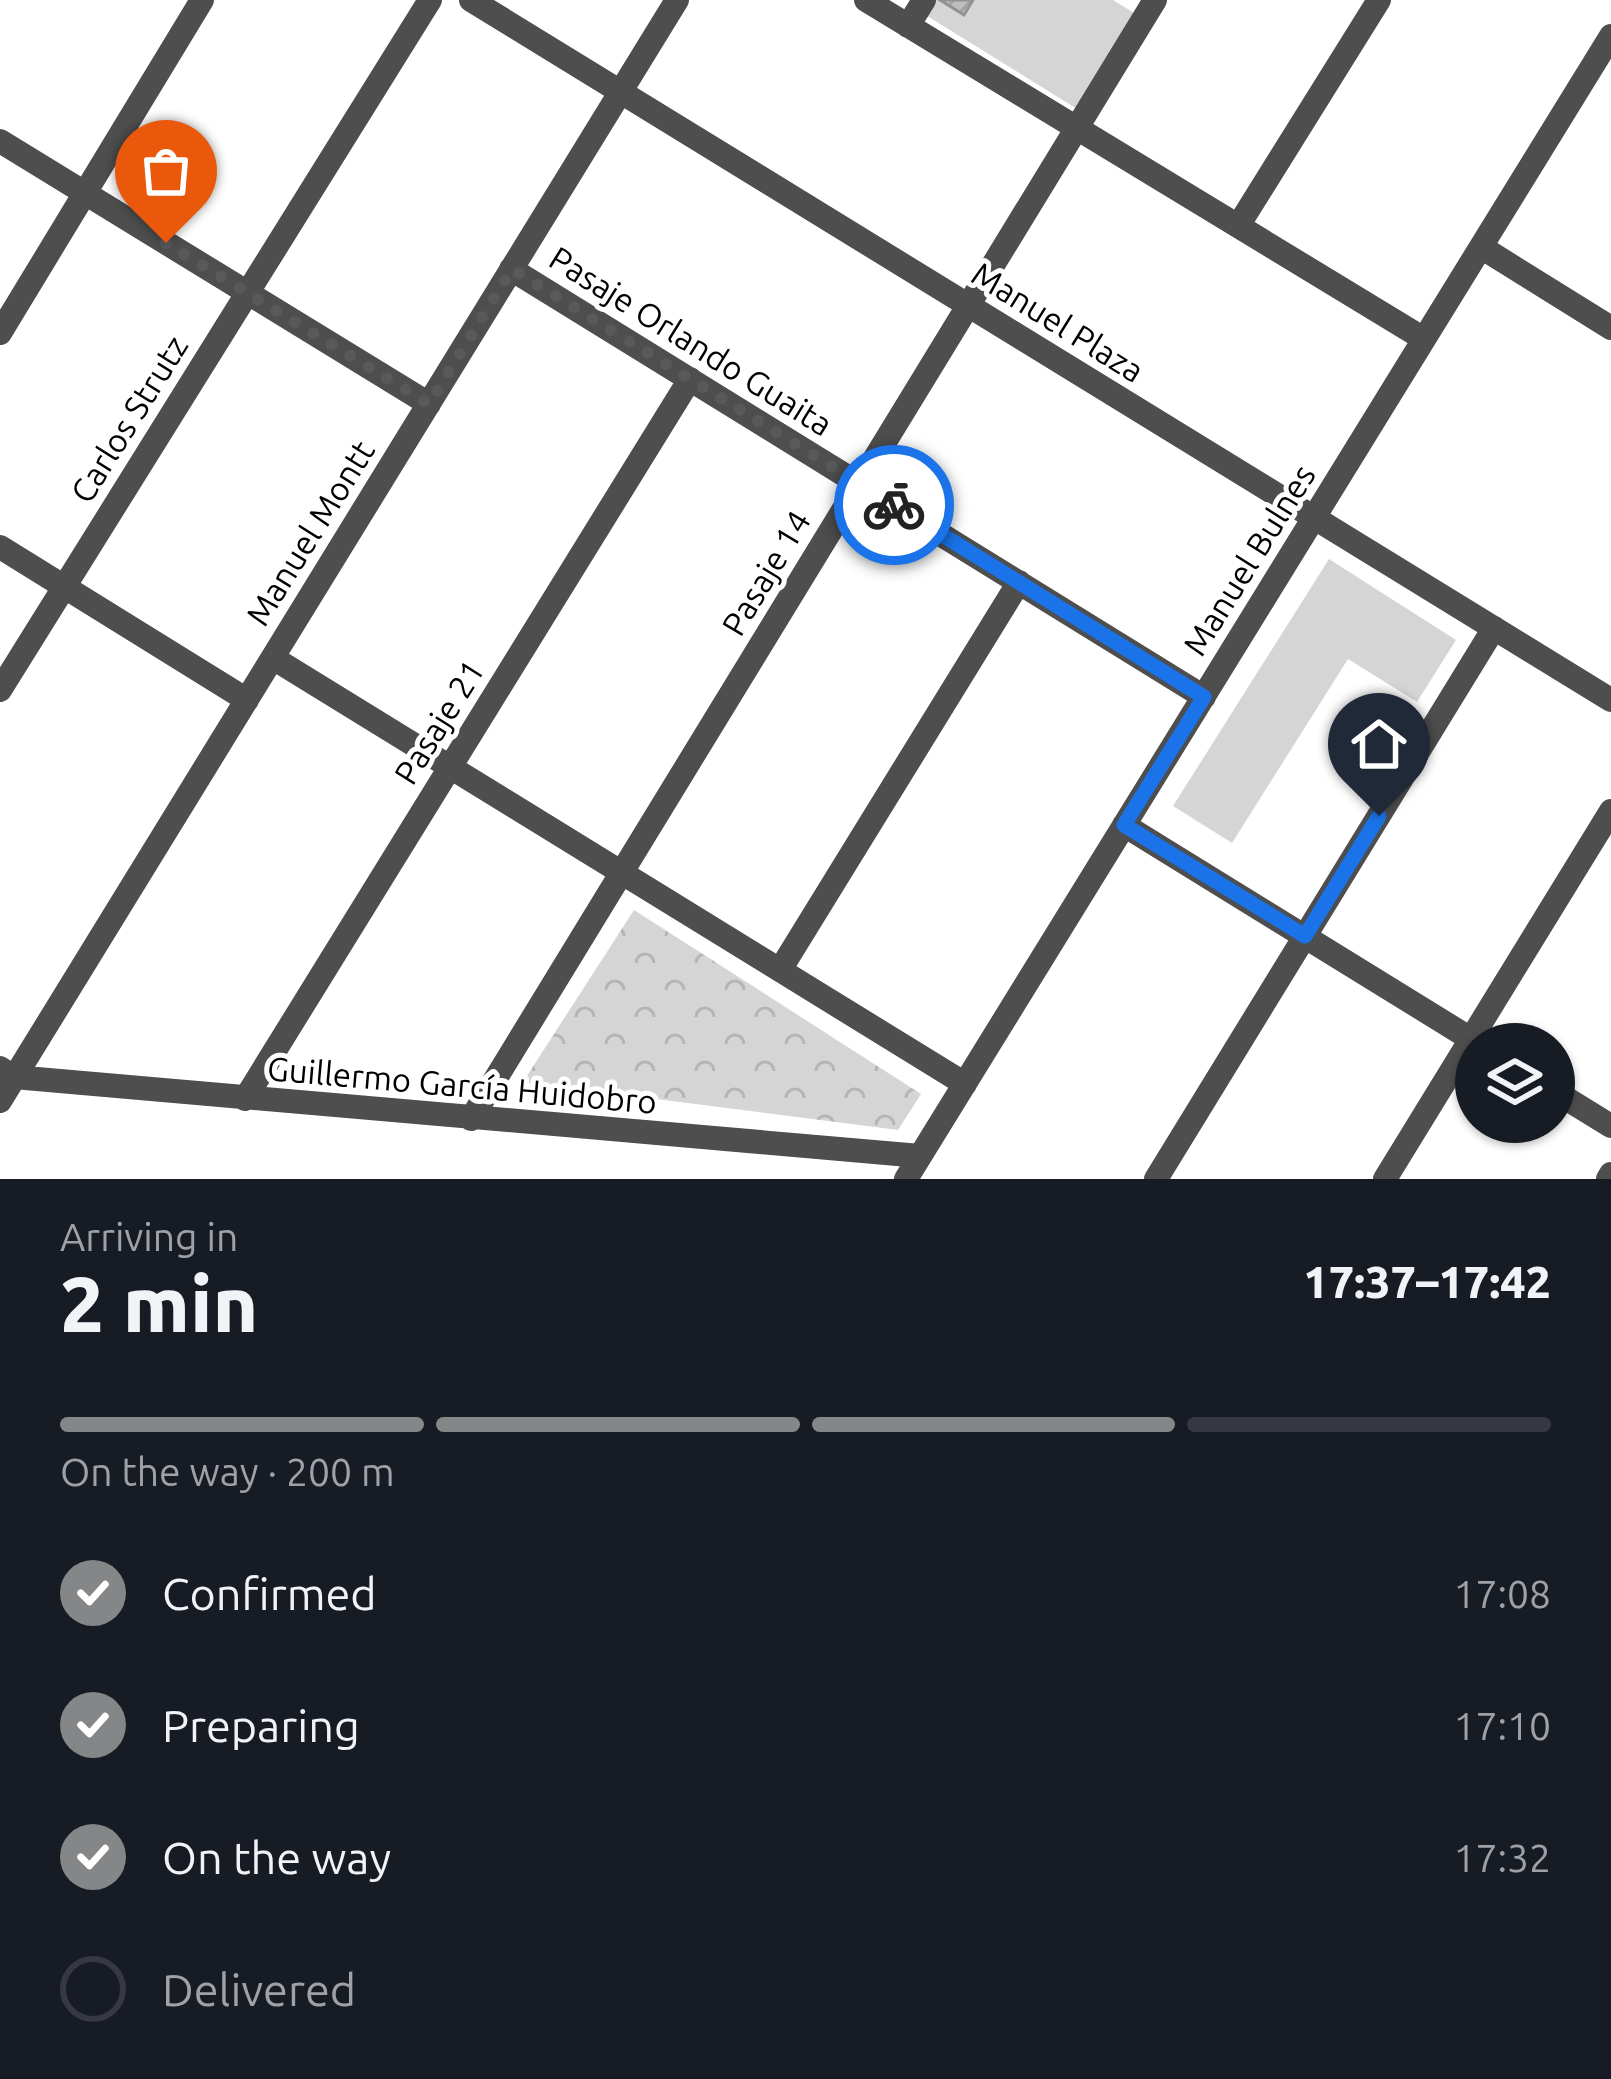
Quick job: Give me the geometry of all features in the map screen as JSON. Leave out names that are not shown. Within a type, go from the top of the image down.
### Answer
[{"type":"street","points":[[0,333],[202,0]]},
{"type":"street","name":"Carlos Strutz","points":[[0,690],[430,0]]},
{"type":"street","name":"Manuel Plaza","points":[[470,0],[1611,700]]},
{"type":"street","name":"Manuel Montt","points":[[0,1101],[7,1073],[247,700],[677,0]]},
{"type":"street","points":[[866,0],[1424,339]]},
{"type":"street","points":[[908,26],[924,0]]},
{"type":"street","name":"Pasaje 14","points":[[471,1120],[1155,0]]},
{"type":"street","points":[[1238,226],[1378,0]]},
{"type":"street","name":"Manuel Bulnes","points":[[906,1179],[1611,36]]},
{"type":"street","points":[[0,141],[429,404]]},
{"type":"street","points":[[1480,247],[1611,328]]},
{"type":"street","name":"Pasaje Orlando Guaita","points":[[512,269],[1204,697]]},
{"type":"street","name":"Pasaje 21","points":[[244,1099],[690,379]]},
{"type":"street","points":[[0,548],[247,700]]},
{"type":"street","points":[[780,970],[1018,582]]},
{"type":"street","points":[[1156,1179],[1494,628]]},
{"type":"street","points":[[273,658],[965,1084]]},
{"type":"street","points":[[1486,1023],[1611,812]]},
{"type":"street","points":[[1124,825],[1455,1030]]},
{"type":"street","points":[[1385,1179],[1455,1072]]},
{"type":"street","name":"Guillermo García Huidobro","points":[[7,1073],[471,1120],[920,1156]]},
{"type":"street","points":[[1575,1103],[1611,1126]]},
{"type":"green space","points":[[933,0],[1113,0],[1136,14],[1077,109],[924,14]]},
{"type":"green space","points":[[1329,559],[1456,640],[1417,702],[1348,659],[1232,843],[1173,806]]},
{"type":"green space","points":[[634,910],[921,1094],[898,1130],[523,1082]]},
{"type":"building","points":[[940,0],[973,0],[964,15]]},
{"type":"way so far","points":[[166,243],[429,404],[512,269],[894,505]]},
{"type":"route","points":[[894,505],[1204,697],[1124,825],[1305,936],[1379,816]]}]
